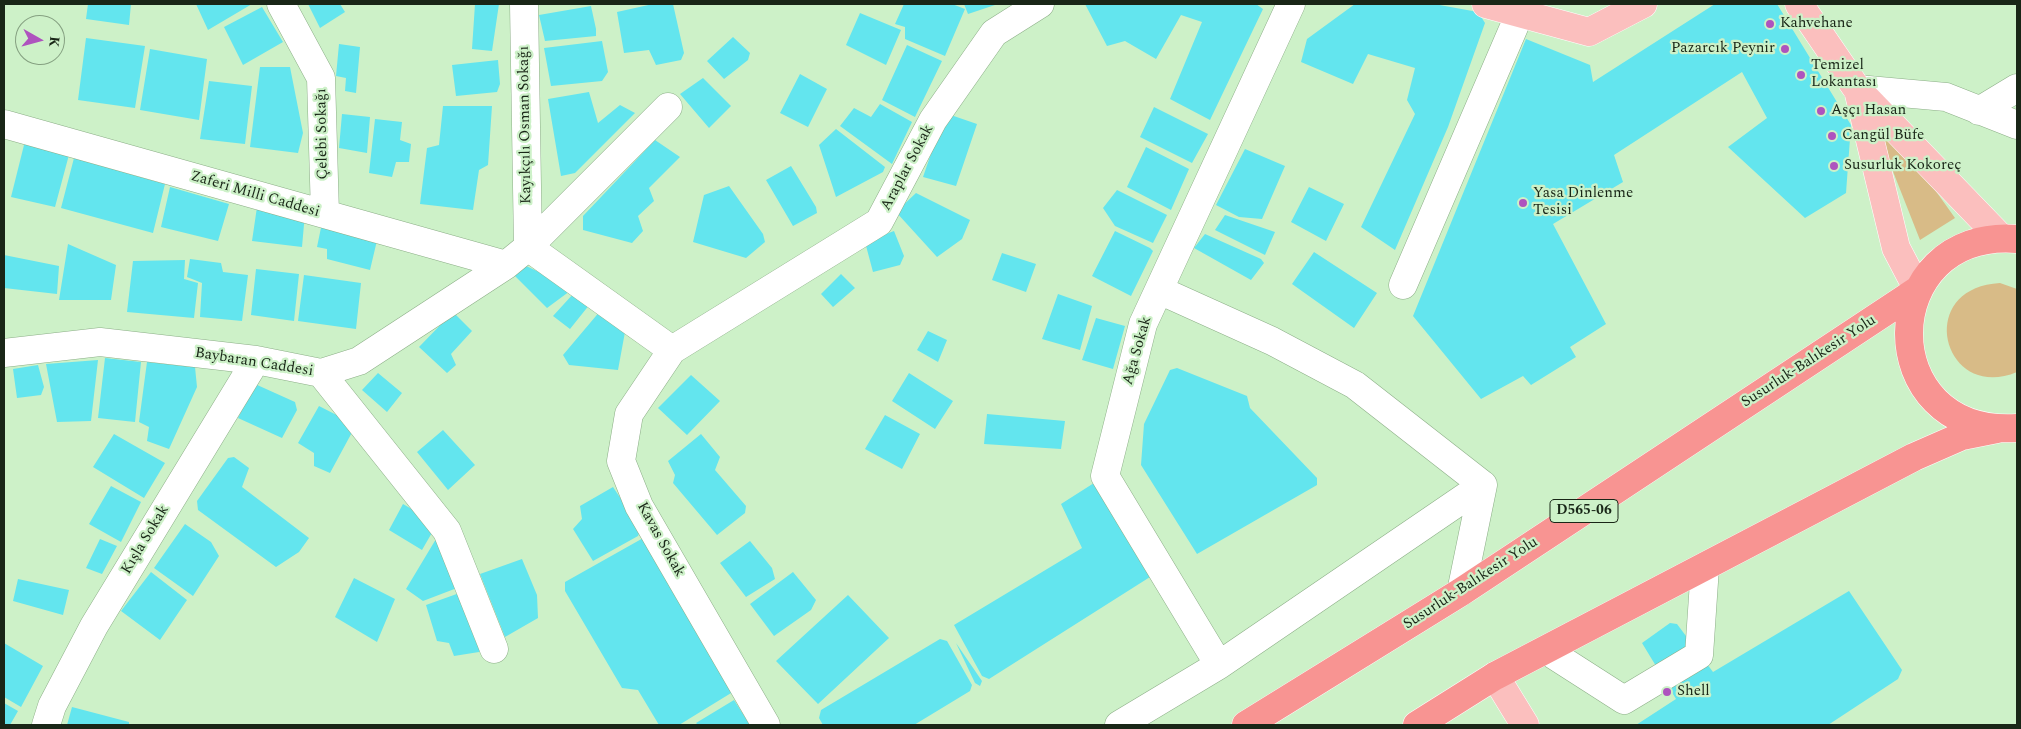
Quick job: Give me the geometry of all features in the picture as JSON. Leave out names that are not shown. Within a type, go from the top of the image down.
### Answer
[{"type":"highway","name":"Susurluk-Balıkesir Yolu","points":[[2007,428],[1976,426],[1948,412],[1926,390],[1912,362],[1907,331],[1918,290],[1932,268],[1952,252],[1976,241],[2009,238]]},
{"type":"highway","name":"Susurluk-Balıkesir Yolu","points":[[1246,725],[1461,592],[1918,290]]},
{"type":"highway","name":"Susurluk-Balıkesir Yolu","points":[[1417,725],[1495,676],[1932,448],[1962,436],[2007,428]]},
{"type":"main road","points":[[1486,4],[1589,32],[1643,4]]},
{"type":"main road","points":[[1799,4],[1857,88],[2009,238]]},
{"type":"main road","points":[[1857,88],[1896,248],[1918,290]]},
{"type":"main road","points":[[1495,676],[1525,725]]},
{"type":"street","name":"Çelebi Sokağı","points":[[281,4],[322,78],[325,214]]},
{"type":"street","name":"Kayıkçılı Osman Sokağı","points":[[524,4],[528,247]]},
{"type":"street","name":"Araplar Sokak","points":[[672,350],[880,222],[933,120],[994,34],[1040,4]]},
{"type":"street","name":"Ağa Sokak","points":[[1219,665],[1105,476],[1142,324],[1291,4]]},
{"type":"street","points":[[1403,285],[1520,13]]},
{"type":"street","points":[[1857,88],[1946,97],[2017,124]]},
{"type":"street","points":[[1979,111],[2017,88]]},
{"type":"street","name":"Baybaran Caddesi","points":[[4,353],[100,342],[256,360],[321,373],[359,361],[506,265],[528,247],[668,107]]},
{"type":"street","name":"Zaferi Milli Caddesi","points":[[4,124],[506,265]]},
{"type":"street","points":[[528,247],[672,350]]},
{"type":"street","points":[[1159,290],[1272,341],[1355,385],[1483,484]]},
{"type":"street","name":"Kavas Sokak","points":[[672,350],[629,414],[621,460],[640,506],[766,725]]},
{"type":"street","name":"Kışla Sokak","points":[[46,725],[52,706],[94,626],[256,360]]},
{"type":"street","points":[[321,373],[447,531],[494,649]]},
{"type":"street","points":[[1461,592],[1483,484]]},
{"type":"street","points":[[1119,725],[1219,665],[1483,484]]},
{"type":"street","points":[[1546,650],[1624,700],[1698,655],[1705,567]]},
{"type":"shaded area","points":[[1891,128],[1955,218],[1920,240],[1879,136]]},
{"type":"shaded area","points":[[2000,283],[2017,289],[2017,372],[1991,377],[1971,372],[1956,359],[1948,341],[1948,322],[1956,303],[1973,290]]},
{"type":"building","points":[[88,4],[131,4],[129,25],[86,19]]},
{"type":"building","points":[[196,4],[252,4],[208,30]]},
{"type":"building","points":[[308,4],[340,4],[345,12],[320,28]]},
{"type":"building","points":[[475,4],[499,4],[492,51],[472,49]]},
{"type":"building","points":[[653,4],[673,4],[684,53],[681,60],[656,65],[649,50],[624,53],[617,12]]},
{"type":"building","points":[[904,4],[952,4],[965,9],[945,56],[905,39],[905,27],[895,24]]},
{"type":"building","points":[[964,4],[998,4],[968,14]]},
{"type":"building","points":[[1085,4],[1256,4],[1263,9],[1210,120],[1170,99],[1202,22],[1181,15],[1156,59],[1125,41],[1107,46]]},
{"type":"building","points":[[1355,4],[1434,4],[1478,12],[1485,23],[1448,127],[1395,250],[1361,227],[1415,114],[1407,100],[1415,68],[1368,54],[1353,84],[1301,62],[1307,39]]},
{"type":"building","name":"Yasa Dinlenme Tesisi","points":[[1715,4],[1777,4],[1851,125],[1846,193],[1805,218],[1728,147],[1767,118],[1742,72],[1614,155],[1623,182],[1553,224],[1606,324],[1570,347],[1576,357],[1531,385],[1523,376],[1481,399],[1413,316],[1526,39],[1590,65],[1593,82]]},
{"type":"building","points":[[591,6],[596,36],[545,41],[539,15]]},
{"type":"building","points":[[262,7],[283,42],[243,65],[224,27]]},
{"type":"building","points":[[860,13],[901,30],[886,65],[846,45]]},
{"type":"building","points":[[733,37],[750,53],[748,60],[724,79],[707,61]]},
{"type":"building","points":[[86,38],[145,46],[135,108],[78,100]]},
{"type":"building","points":[[602,41],[608,72],[602,81],[551,86],[544,48]]},
{"type":"building","points":[[339,44],[360,47],[356,93],[345,91],[346,78],[336,76]]},
{"type":"building","points":[[907,45],[942,61],[915,117],[882,100]]},
{"type":"building","points":[[150,49],[207,59],[199,120],[140,110]]},
{"type":"building","points":[[498,60],[500,84],[497,92],[456,96],[452,65]]},
{"type":"building","points":[[260,67],[290,67],[303,133],[298,153],[250,147]]},
{"type":"building","points":[[800,74],[827,89],[808,127],[780,113]]},
{"type":"building","points":[[703,78],[731,106],[709,128],[680,94]]},
{"type":"building","points":[[209,81],[252,86],[245,144],[200,139]]},
{"type":"building","points":[[589,92],[598,123],[620,105],[635,113],[575,173],[561,176],[548,99]]},
{"type":"building","points":[[880,104],[912,122],[892,164],[840,126],[854,108],[871,117]]},
{"type":"building","points":[[443,106],[492,106],[488,165],[479,170],[473,210],[420,204],[427,148],[439,145]]},
{"type":"building","points":[[1154,107],[1208,134],[1192,163],[1140,137]]},
{"type":"building","points":[[945,113],[977,124],[956,186],[923,177]]},
{"type":"building","points":[[342,114],[370,117],[367,153],[339,148]]},
{"type":"building","points":[[375,119],[402,122],[400,140],[411,144],[409,162],[396,162],[392,177],[369,173]]},
{"type":"building","points":[[836,129],[885,167],[883,172],[836,197],[819,145]]},
{"type":"building","points":[[655,140],[680,157],[649,188],[654,201],[638,216],[643,231],[632,243],[583,230],[583,216]]},
{"type":"building","points":[[25,141],[70,151],[55,207],[11,197]]},
{"type":"building","points":[[1146,147],[1189,169],[1171,210],[1127,187]]},
{"type":"building","points":[[1245,149],[1285,166],[1262,219],[1239,217],[1216,205]]},
{"type":"building","points":[[74,158],[165,184],[153,233],[61,208]]},
{"type":"building","points":[[791,166],[816,207],[817,213],[793,226],[766,180]]},
{"type":"building","points":[[729,186],[763,234],[765,242],[746,258],[693,242],[704,195]]},
{"type":"building","points":[[170,187],[229,204],[218,241],[161,227]]},
{"type":"building","points":[[1309,187],[1344,204],[1326,241],[1291,222]]},
{"type":"building","points":[[1117,190],[1167,215],[1153,243],[1115,226],[1103,208]]},
{"type":"building","points":[[916,193],[970,220],[962,239],[937,257],[896,212]]},
{"type":"building","points":[[257,207],[305,213],[302,247],[252,241]]},
{"type":"building","points":[[1225,215],[1275,232],[1265,255],[1215,230]]},
{"type":"building","points":[[323,218],[379,232],[370,270],[327,259],[327,249],[317,247]]},
{"type":"building","points":[[894,231],[904,256],[900,265],[873,272],[865,242]]},
{"type":"building","points":[[1115,231],[1153,251],[1131,296],[1092,276]]},
{"type":"building","points":[[1205,234],[1261,259],[1264,263],[1251,280],[1194,248]]},
{"type":"building","points":[[68,244],[116,265],[111,300],[59,300]]},
{"type":"building","points":[[1314,252],[1377,293],[1354,328],[1292,284]]},
{"type":"building","points":[[1002,253],[1036,264],[1026,292],[992,280]]},
{"type":"building","points":[[4,255],[59,266],[57,294],[4,288]]},
{"type":"building","points":[[190,259],[221,263],[223,272],[248,275],[242,321],[200,317],[202,283],[187,277]]},
{"type":"building","points":[[185,260],[184,279],[198,283],[194,318],[127,312],[133,261]]},
{"type":"building","points":[[524,265],[569,286],[570,291],[547,308],[512,273]]},
{"type":"building","points":[[256,269],[299,274],[294,321],[251,315]]},
{"type":"building","points":[[841,274],[855,288],[833,307],[821,294]]},
{"type":"building","points":[[304,275],[361,283],[356,329],[298,321]]},
{"type":"building","points":[[574,293],[590,304],[570,329],[553,316]]},
{"type":"building","points":[[1058,294],[1092,306],[1080,350],[1042,339]]},
{"type":"building","points":[[601,310],[625,332],[618,370],[569,365],[563,355]]},
{"type":"building","points":[[453,312],[472,331],[451,354],[456,365],[447,373],[419,347]]},
{"type":"building","points":[[1096,318],[1125,326],[1113,369],[1082,360]]},
{"type":"building","points":[[928,331],[947,340],[938,362],[917,350]]},
{"type":"building","points":[[105,358],[141,362],[135,422],[98,418]]},
{"type":"building","points":[[98,360],[91,421],[57,422],[46,364]]},
{"type":"building","points":[[147,362],[195,367],[197,387],[169,449],[147,441],[149,427],[139,422]]},
{"type":"building","points":[[38,365],[44,387],[41,395],[17,398],[13,369]]},
{"type":"building","points":[[1177,368],[1247,396],[1250,408],[1317,478],[1317,485],[1197,554],[1141,465],[1144,424],[1170,370]]},
{"type":"building","points":[[378,373],[402,393],[387,412],[362,390]]},
{"type":"building","points":[[909,373],[953,401],[935,429],[892,401]]},
{"type":"building","points":[[691,375],[720,401],[687,435],[658,408]]},
{"type":"building","points":[[255,384],[295,402],[297,410],[282,438],[238,418]]},
{"type":"building","points":[[319,406],[356,425],[330,473],[314,466],[314,453],[298,443]]},
{"type":"building","points":[[987,414],[1065,421],[1061,449],[984,444]]},
{"type":"building","points":[[885,415],[920,434],[902,469],[865,449]]},
{"type":"building","points":[[443,430],[475,465],[448,490],[417,452]]},
{"type":"building","points":[[114,434],[165,463],[144,498],[93,467]]},
{"type":"building","points":[[701,434],[720,457],[715,470],[746,506],[745,513],[717,535],[673,483],[675,475],[668,461]]},
{"type":"building","points":[[234,457],[249,468],[242,487],[309,538],[299,552],[276,567],[198,510],[197,501],[228,458]]},
{"type":"building","points":[[1094,483],[1150,577],[989,679],[982,676],[954,625],[1082,548],[1061,504]]},
{"type":"building","points":[[111,486],[141,502],[121,542],[89,524]]},
{"type":"building","points":[[613,487],[641,529],[638,536],[593,561],[573,529],[582,519],[580,506]]},
{"type":"building","points":[[403,504],[437,524],[422,550],[389,530]]},
{"type":"building","points":[[185,524],[211,542],[219,556],[193,596],[154,568]]},
{"type":"building","points":[[439,534],[457,588],[423,601],[406,589]]},
{"type":"building","points":[[645,537],[736,690],[679,725],[659,725],[638,690],[622,688],[565,591],[565,582]]},
{"type":"building","points":[[100,539],[117,546],[102,574],[86,568]]},
{"type":"building","points":[[750,541],[772,568],[775,579],[746,597],[720,563]]},
{"type":"building","points":[[522,559],[537,595],[538,618],[505,637],[480,574]]},
{"type":"building","points":[[151,572],[187,600],[160,640],[121,611]]},
{"type":"building","points":[[793,572],[816,600],[811,610],[774,636],[750,604]]},
{"type":"building","points":[[354,578],[395,599],[377,642],[335,617]]},
{"type":"building","points":[[18,579],[69,590],[63,615],[13,601]]},
{"type":"building","points":[[465,591],[485,643],[479,652],[454,656],[449,643],[437,641],[426,605]]},
{"type":"building","points":[[1849,591],[1902,670],[1898,679],[1828,725],[1636,725],[1676,699],[1642,643],[1670,623],[1677,624],[1713,672]]},
{"type":"building","points":[[848,595],[889,638],[818,704],[776,661]]},
{"type":"building","points":[[940,639],[947,641],[972,685],[970,691],[914,725],[823,725],[819,718],[821,710]]},
{"type":"building","points":[[4,643],[43,666],[21,707],[4,697]]},
{"type":"building","points":[[956,643],[982,681],[980,686],[975,683]]},
{"type":"building","points":[[734,700],[750,725],[698,725],[696,723]]},
{"type":"building","points":[[4,703],[18,711],[10,725],[4,725]]},
{"type":"building","points":[[72,707],[129,722],[129,725],[67,725]]},
{"type":"place","name":"Kahvehane","points":[[1770,24]]},
{"type":"place","name":"Pazarcık Peynir","points":[[1785,49]]},
{"type":"place","name":"Temizel Lokantası","points":[[1801,75]]},
{"type":"place","name":"Aşçı Hasan","points":[[1821,111]]},
{"type":"place","name":"Cangül Büfe","points":[[1832,136]]},
{"type":"place","name":"Susurluk Kokoreç","points":[[1834,166]]},
{"type":"place","name":"Yasa Dinlenme Tesisi","points":[[1523,203]]},
{"type":"place","name":"Shell","points":[[1667,692]]}]
